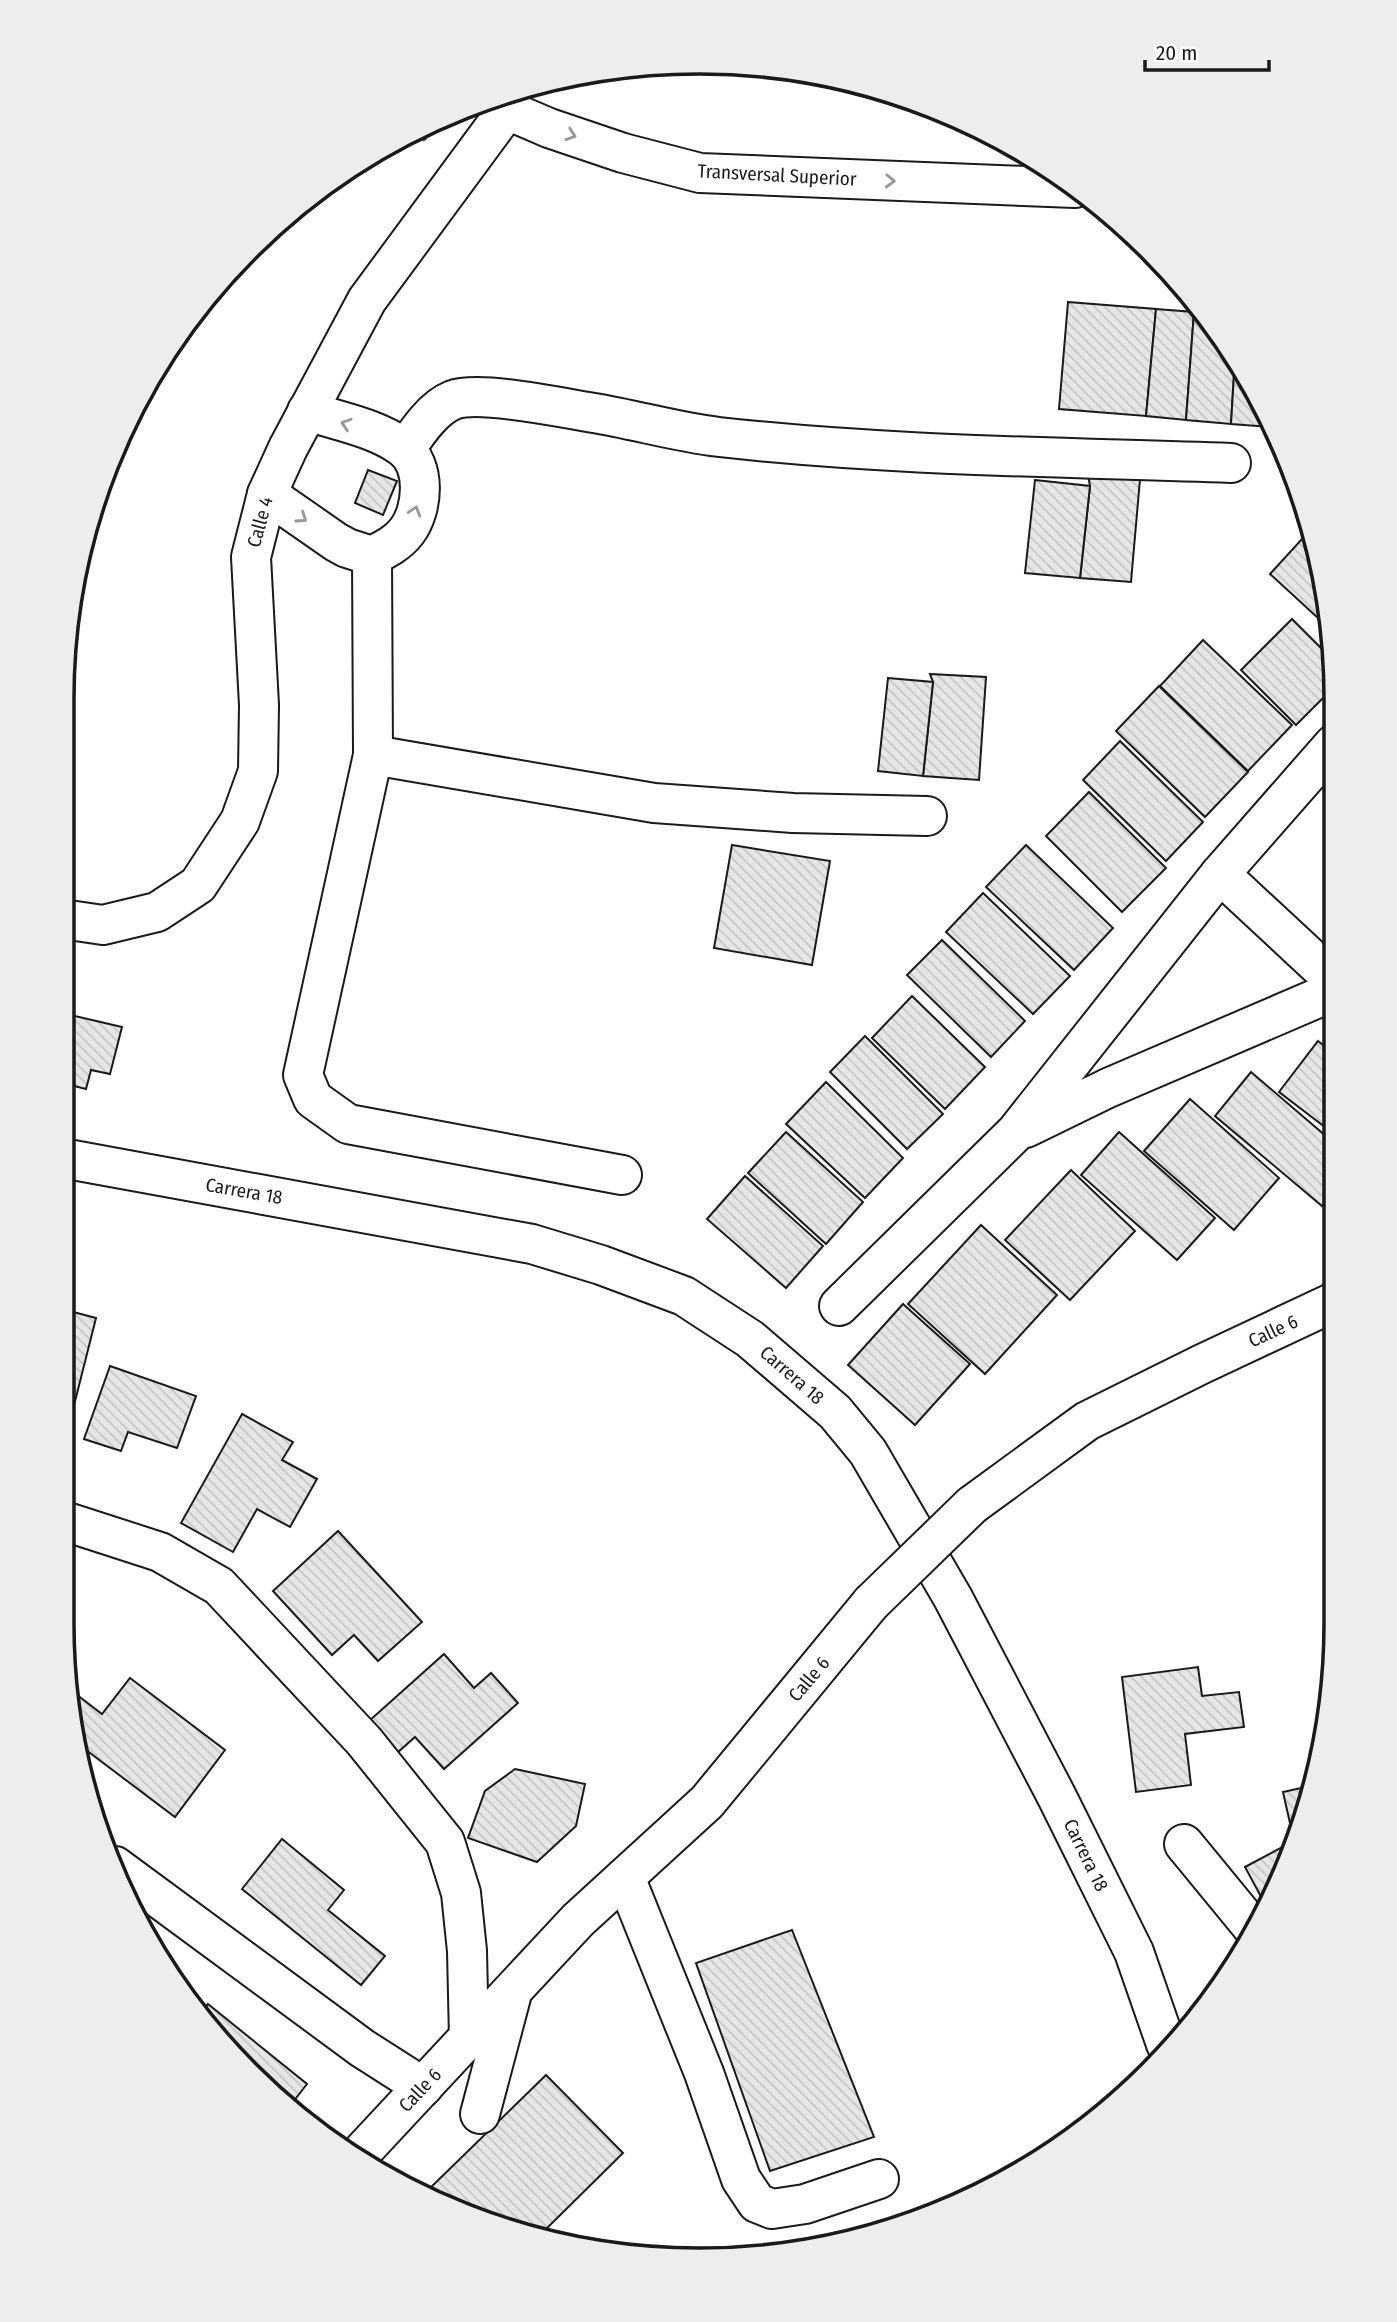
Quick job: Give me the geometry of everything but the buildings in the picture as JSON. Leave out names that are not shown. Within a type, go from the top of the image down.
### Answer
[{"type":"street","name":"Transversal Superior","points":[[503,105],[549,128],[623,153],[700,173],[1057,187]]},
{"type":"street","name":"Calle 4","points":[[74,921],[103,925],[157,912],[198,885],[240,821],[258,771],[259,705],[251,557],[267,494],[307,411],[367,300],[498,107]]},
{"type":"street","points":[[396,443],[418,430],[453,400],[488,397],[626,418],[715,436],[842,448],[1231,463]]},
{"type":"street","points":[[267,494],[336,542],[372,556],[392,546],[408,531],[417,512],[420,490],[416,468],[396,443],[307,411]]},
{"type":"street","points":[[372,556],[373,755],[303,1075],[313,1099],[348,1124],[622,1175]]},
{"type":"street","points":[[373,755],[654,803],[793,813],[927,816]]},
{"type":"street","points":[[839,1306],[1016,1132],[1220,874],[1324,755]]},
{"type":"street","points":[[1220,874],[1324,971]]},
{"type":"street","points":[[1016,1132],[1108,1088],[1324,995]]},
{"type":"street","name":"Carrera 18","points":[[74,1160],[531,1244],[601,1265],[684,1296],[750,1339],[835,1412],[868,1452],[953,1598],[1057,1797],[1134,1952],[1164,2040]]},
{"type":"street","name":"Calle 6","points":[[363,2151],[578,1920],[707,1802],[871,1603],[972,1505],[1087,1421],[1324,1307]]},
{"type":"street","points":[[74,1524],[160,1552],[219,1586],[364,1741],[445,1842],[461,1893],[467,1951],[469,2039]]},
{"type":"street","points":[[1184,1844],[1248,1921]]},
{"type":"street","points":[[126,1874],[362,2048],[423,2087]]},
{"type":"street","points":[[625,1877],[704,2073],[741,2179],[757,2203],[772,2209],[805,2204],[879,2179]]},
{"type":"street","points":[[480,2114],[512,1991]]},
{"type":"path","points":[[423,137],[426,141]]}]
